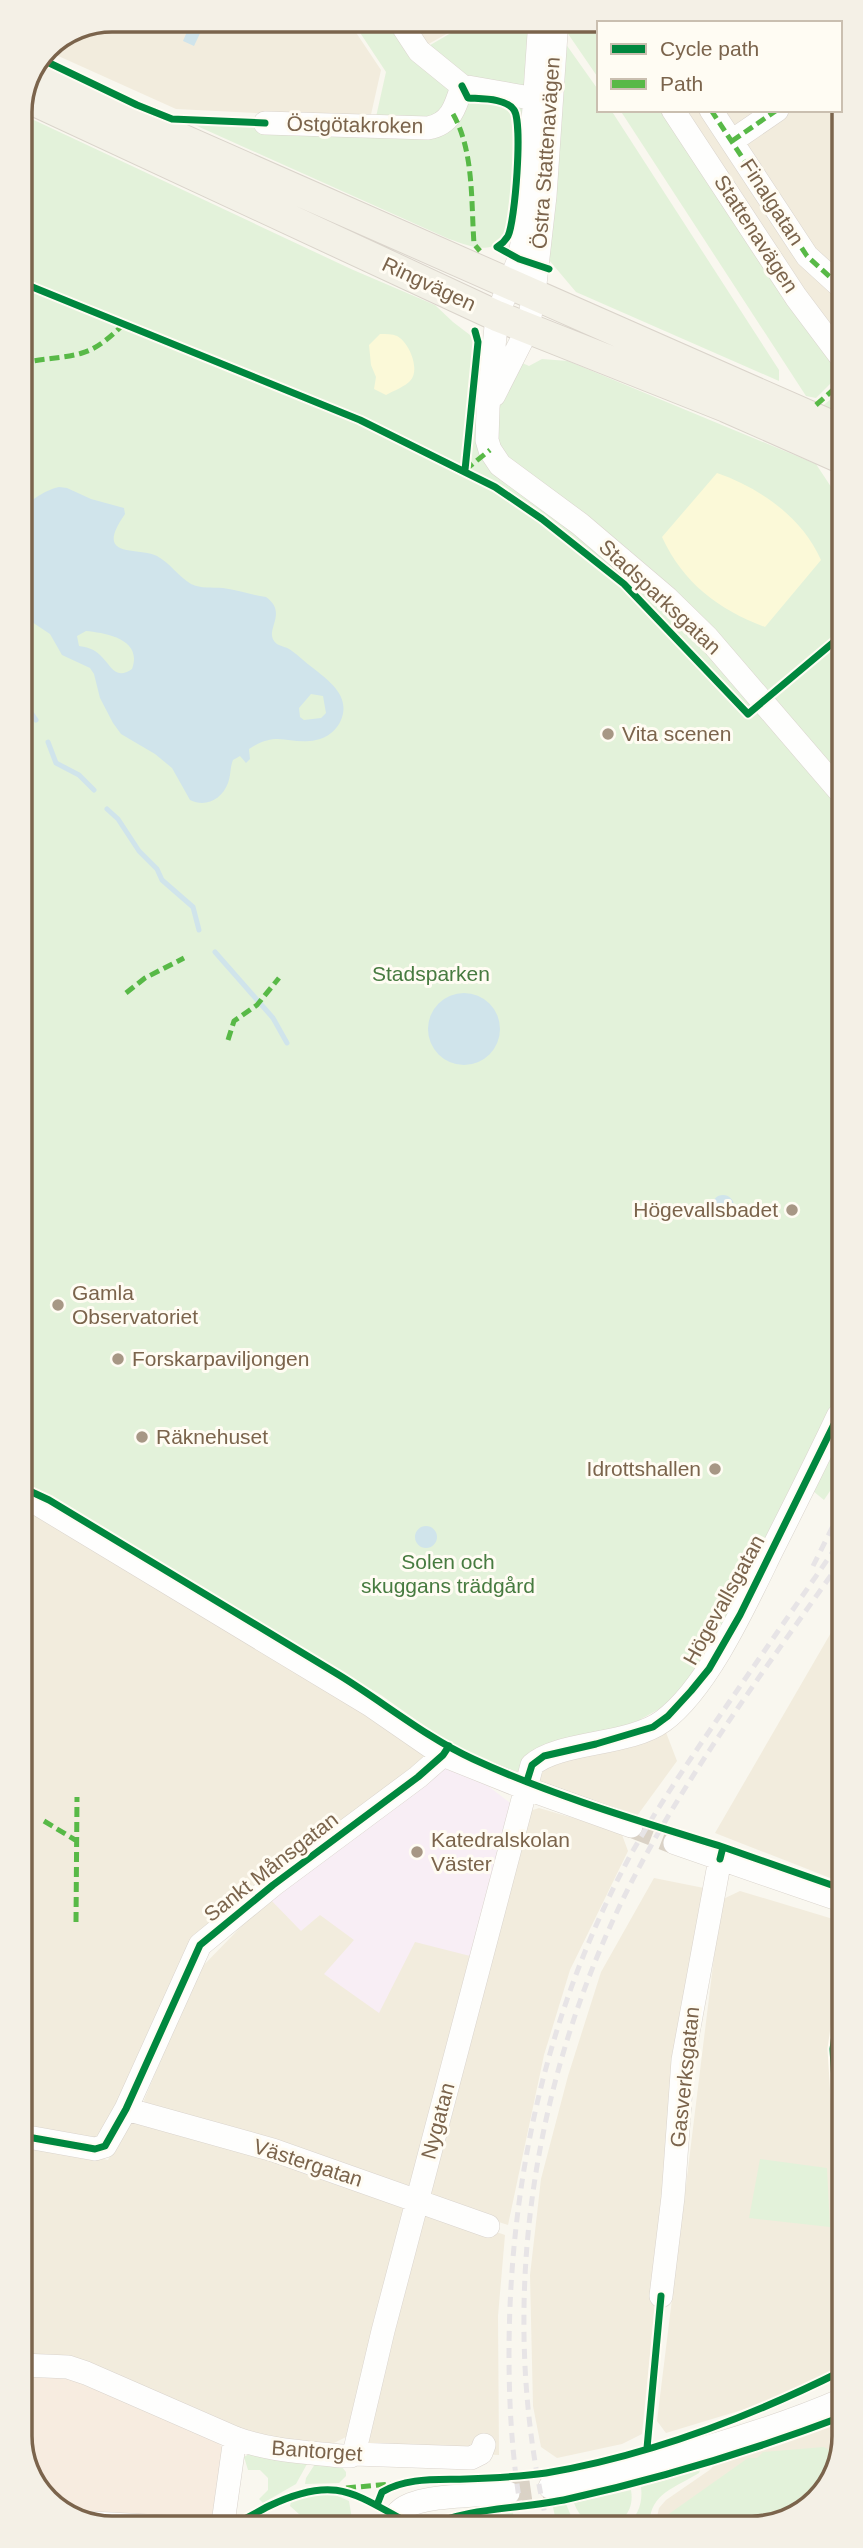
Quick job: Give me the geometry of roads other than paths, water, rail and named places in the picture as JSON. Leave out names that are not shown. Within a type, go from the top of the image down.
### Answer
[{"type":"main road","name":"Ringvägen","points":[[40,77],[832,426]]},
{"type":"main road","name":"Ringvägen","points":[[33,100],[497,316],[726,407],[832,454]]},
{"type":"street","points":[[407,32],[419,51],[462,86],[544,98]]},
{"type":"street","name":"Östra Stattenavägen","points":[[541,32],[544,98]]},
{"type":"street","name":"Östra Stattenavägen","points":[[528,328],[520,255],[555,32]]},
{"type":"street","name":"Östgötakroken","points":[[265,123],[437,127],[453,114],[462,86]]},
{"type":"street","name":"Stattenavägen","points":[[674,112],[796,296],[832,345]]},
{"type":"street","name":"Finalgatan","points":[[712,112],[807,256],[832,279]]},
{"type":"street","points":[[732,141],[774,112]]},
{"type":"street","name":"Östra Stattenavägen","points":[[497,316],[522,288]]},
{"type":"street","name":"Stadsparksgatan","points":[[497,316],[487,440],[500,465],[580,524],[667,598],[707,637],[832,782]]},
{"type":"street","name":"Stadsparksgatan","points":[[488,408],[528,328]]},
{"type":"street","name":"Högevallsgatan","points":[[525,1788],[532,1765],[544,1756],[653,1727],[668,1716],[691,1691],[709,1669],[740,1615],[832,1428]]},
{"type":"street","points":[[32,1500],[372,1706],[443,1755],[525,1788],[631,1825]]},
{"type":"street","name":"Sankt Månsgatan","points":[[32,2138],[101,2149],[105,2146],[126,2109],[200,1945],[273,1885],[418,1777],[443,1755]]},
{"type":"street","name":"Nygatan","points":[[354,2454],[525,1788]]},
{"type":"street","points":[[675,1843],[832,1897]]},
{"type":"street","name":"Gasverksgatan","points":[[661,2296],[674,2185],[683,2060],[720,1859]]},
{"type":"street","name":"Västergatan","points":[[126,2109],[273,2150],[418,2199],[488,2226]]},
{"type":"street","name":"Bantorget","points":[[32,2365],[68,2367],[86,2373],[260,2447],[342,2456],[354,2454],[471,2458],[481,2453],[484,2445]]},
{"type":"street","points":[[550,2487],[716,2444],[832,2403]]},
{"type":"street","points":[[225,2516],[235,2438]]},
{"type":"street","points":[[398,2516],[406,2507],[430,2500],[508,2493]]},
{"type":"waterway","points":[[32,714],[36,720]]},
{"type":"waterway","points":[[48,742],[56,763],[79,775],[94,790]]},
{"type":"waterway","points":[[107,809],[118,819],[139,851],[157,869],[162,880],[193,907],[199,930]]},
{"type":"waterway","points":[[215,952],[273,1018],[287,1043]]},
{"type":"tunnel","points":[[631,1826],[675,1843]]},
{"type":"tunnel","points":[[508,2493],[550,2487]]},
{"type":"railway","points":[[813,1566],[832,1528]]},
{"type":"railway","points":[[522,2516],[511,2419],[511,2290],[525,2161],[555,2036],[576,1974],[630,1856],[699,1746],[832,1553]]},
{"type":"railway","points":[[546,2516],[532,2442],[525,2357],[525,2271],[534,2186],[550,2102],[574,2019],[604,1939],[664,1823],[738,1708],[832,1574]]},
{"type":"place","name":"Vita scenen","points":[[608,734]]},
{"type":"place","name":"Högevallsbadet","points":[[792,1210]]},
{"type":"place","name":"Gamla Observatoriet","points":[[58,1305]]},
{"type":"place","name":"Forskarpaviljongen","points":[[118,1359]]},
{"type":"place","name":"Räknehuset","points":[[142,1437]]},
{"type":"place","name":"Idrottshallen","points":[[715,1469]]},
{"type":"place","name":"Katedralskolan Väster","points":[[417,1852]]},
{"type":"park label","name":"Stadsparken","points":[[431,974]]},
{"type":"park label","name":"Solen och skuggans trädgård","points":[[448,1574]]}]
